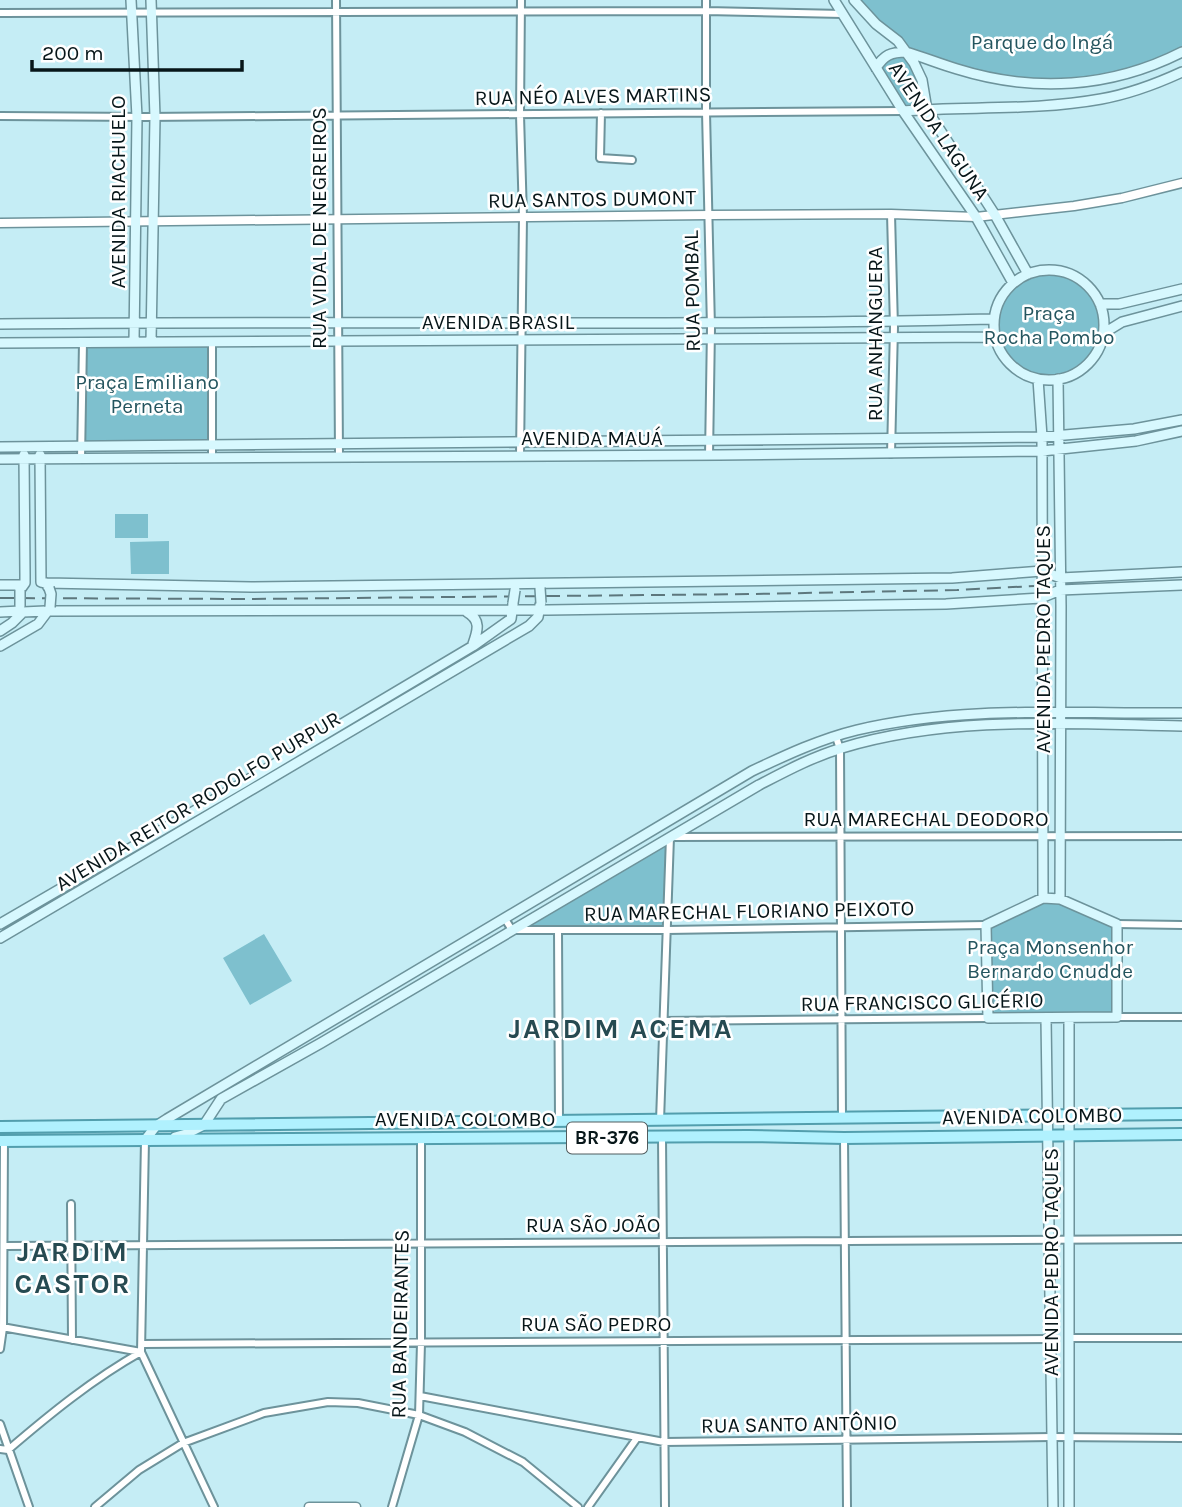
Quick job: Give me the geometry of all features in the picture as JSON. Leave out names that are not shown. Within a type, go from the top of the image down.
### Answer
[{"type":"main road","name":"AVENIDA RIACHUELO","points":[[131,0],[137,117],[134,342]]},
{"type":"main road","name":"AVENIDA RIACHUELO","points":[[151,0],[155,117],[151,342]]},
{"type":"main road","name":"AVENIDA LAGUNA","points":[[834,0],[903,111],[976,217],[1013,282]]},
{"type":"main road","name":"AVENIDA LAGUNA","points":[[853,0],[876,24],[898,41],[906,52],[922,80],[927,110],[995,215],[1028,274]]},
{"type":"main road","points":[[876,68],[883,57],[894,52],[906,52],[988,77],[1055,86],[1126,75],[1182,52]]},
{"type":"main road","name":"RUA NÉO ALVES MARTINS","points":[[903,111],[1013,108],[1102,99],[1144,89],[1182,72]]},
{"type":"main road","points":[[1043,270],[1061,271],[1077,277],[1091,289],[1105,319],[1104,333],[1094,356],[1084,367],[1058,379],[1038,379],[1011,365],[995,337],[994,319],[1000,299],[1013,282],[1028,274],[1043,270]]},
{"type":"main road","points":[[1100,304],[1119,304],[1182,289]]},
{"type":"main road","points":[[1104,333],[1122,322],[1182,306]]},
{"type":"main road","name":"AVENIDA BRASIL","points":[[0,324],[711,324],[994,319]]},
{"type":"main road","name":"AVENIDA BRASIL","points":[[0,343],[995,337]]},
{"type":"main road","name":"AVENIDA PEDRO TAQUES","points":[[1038,379],[1042,437],[1043,898]]},
{"type":"main road","name":"AVENIDA PEDRO TAQUES","points":[[1058,379],[1060,899]]},
{"type":"main road","name":"AVENIDA MAUÁ","points":[[0,447],[1042,437],[1134,429],[1182,420]]},
{"type":"main road","name":"AVENIDA MAUÁ","points":[[0,459],[709,456],[1042,451],[1136,441],[1182,431]]},
{"type":"main road","points":[[0,631],[12,623],[22,610],[24,446]]},
{"type":"main road","points":[[0,646],[38,624],[48,610],[51,594],[45,584],[40,520],[40,446]]},
{"type":"main road","points":[[25,521],[40,520]]},
{"type":"main road","points":[[0,585],[518,587],[952,578],[1042,571],[1060,578],[1182,572]]},
{"type":"main road","points":[[0,612],[466,611],[513,606],[946,604],[1041,598],[1060,590],[1182,585]]},
{"type":"main road","points":[[539,586],[540,606]]},
{"type":"main road","points":[[513,606],[518,587]]},
{"type":"main road","name":"AVENIDA REITOR RODOLFO PURPUR","points":[[0,923],[195,811],[472,646],[511,619],[513,606]]},
{"type":"main road","name":"AVENIDA REITOR RODOLFO PURPUR","points":[[0,937],[528,626],[538,617],[540,606]]},
{"type":"main road","points":[[466,611],[478,622],[472,646]]},
{"type":"main road","points":[[407,684],[413,694]]},
{"type":"main road","points":[[145,1140],[186,1134],[204,1125],[221,1099],[802,763],[840,749],[909,733],[1041,719],[1060,713],[1182,713]]},
{"type":"main road","points":[[1123,725],[1124,714]]},
{"type":"main road","points":[[968,715],[968,726]]},
{"type":"main road","points":[[145,1140],[156,1126],[752,771],[794,751],[836,737],[908,721],[968,715],[1041,719],[1061,724],[1182,726]]},
{"type":"main road","points":[[195,811],[201,821]]},
{"type":"main road","points":[[988,1018],[986,925],[1043,898],[1060,899],[1117,924],[1117,1017]]},
{"type":"main road","points":[[37,902],[44,913]]},
{"type":"main road","name":"AVENIDA PEDRO TAQUES","points":[[1069,1017],[1069,1507]]},
{"type":"main road","name":"RUA FRANCISCO GLICÉRIO","points":[[988,1018],[1117,1017]]},
{"type":"main road","name":"AVENIDA PEDRO TAQUES","points":[[1046,1018],[1053,1507]]},
{"type":"main road","points":[[323,1026],[330,1038]]},
{"type":"main road","name":"AVENIDA COLOMBO","points":[[0,1127],[1182,1114]]},
{"type":"main road","points":[[748,1136],[751,1120]]},
{"type":"main road","points":[[762,1136],[765,1120]]},
{"type":"main road","points":[[523,1138],[536,1122]]},
{"type":"main road","points":[[281,1139],[289,1131],[303,1124]]},
{"type":"main road","name":"AVENIDA COLOMBO","points":[[2,1141],[1182,1134]]},
{"type":"street","name":"RUA VIDAL DE NEGREIROS","points":[[336,0],[339,456]]},
{"type":"street","points":[[520,456],[523,217],[521,0]]},
{"type":"street","name":"RUA POMBAL","points":[[706,0],[711,324],[709,456]]},
{"type":"street","points":[[0,13],[706,11],[843,14]]},
{"type":"street","name":"RUA NÉO ALVES MARTINS","points":[[0,116],[903,111]]},
{"type":"street","points":[[601,113],[600,158],[632,160]]},
{"type":"street","name":"RUA SANTOS DUMONT","points":[[0,223],[709,215],[891,214],[976,217],[1108,200],[1182,183]]},
{"type":"street","name":"RUA ANHANGUERA","points":[[891,214],[894,321],[891,454]]},
{"type":"street","points":[[212,341],[212,458]]},
{"type":"street","points":[[81,459],[83,342]]},
{"type":"street","points":[[836,737],[840,749],[842,1118]]},
{"type":"street","points":[[660,1121],[670,837],[662,825]]},
{"type":"street","name":"RUA MARECHAL DEODORO","points":[[670,837],[1182,836]]},
{"type":"street","points":[[505,919],[512,930]]},
{"type":"street","points":[[1117,924],[1182,925]]},
{"type":"street","name":"RUA MARECHAL FLORIANO PEIXOTO","points":[[512,930],[986,925]]},
{"type":"street","points":[[558,930],[559,1122]]},
{"type":"street","name":"RUA FRANCISCO GLICÉRIO","points":[[1117,1017],[1182,1017]]},
{"type":"street","name":"RUA FRANCISCO GLICÉRIO","points":[[663,1021],[988,1018]]},
{"type":"street","points":[[662,1137],[665,1507]]},
{"type":"street","points":[[844,1138],[847,1507]]},
{"type":"street","name":"RUA BANDEIRANTES","points":[[392,1507],[419,1415],[421,1139]]},
{"type":"street","points":[[145,1140],[142,1348],[214,1507]]},
{"type":"street","points":[[0,1349],[5,1246],[2,1141]]},
{"type":"street","points":[[71,1204],[72,1340]]},
{"type":"street","name":"RUA SÃO JOÃO","points":[[5,1246],[1182,1239]]},
{"type":"street","name":"RUA SÃO PEDRO","points":[[2,1327],[120,1349],[421,1343],[1050,1339]]},
{"type":"street","points":[[1069,1338],[1182,1338]]},
{"type":"street","points":[[0,1450],[8,1450],[63,1405],[142,1348]]},
{"type":"street","points":[[120,1349],[120,1364]]},
{"type":"street","name":"RUA SANTO ANTÔNIO","points":[[420,1396],[664,1442],[1182,1437]]},
{"type":"street","points":[[95,1507],[139,1470],[183,1443],[264,1413],[328,1402],[358,1403],[419,1415],[465,1432],[514,1457],[549,1481],[578,1507]]},
{"type":"street","points":[[0,1424],[29,1507]]},
{"type":"street","points":[[588,1507],[637,1438]]},
{"type":"street","points":[[309,1507],[356,1507]]},
{"type":"green space","name":"Parque do Ingá","points":[[854,0],[1182,0],[1182,52],[1126,75],[1022,83],[907,52],[914,63],[927,110],[903,111],[876,68],[883,57],[905,52]]},
{"type":"green space","name":"Praça Rocha Pombo","points":[[1049,270],[1070,274],[1088,286],[1100,304],[1104,325],[1100,346],[1088,364],[1070,376],[1049,380],[1028,376],[1010,364],[998,346],[994,325],[998,304],[1010,286],[1028,274]]},
{"type":"green space","name":"Praça Emiliano Perneta","points":[[212,341],[213,446],[82,446],[83,342]]},
{"type":"green space","points":[[115,514],[148,514],[148,538],[115,538]]},
{"type":"green space","points":[[169,541],[169,574],[131,574],[130,542]]},
{"type":"green space","points":[[670,837],[667,930],[512,930]]},
{"type":"green space","name":"Praça Monsenhor Bernardo Cnudde","points":[[1047,898],[1117,924],[1117,1017],[988,1018],[986,925]]},
{"type":"green space","points":[[264,934],[292,981],[250,1005],[223,958]]},
{"type":"railway","points":[[0,598],[252,599],[755,594],[1034,586]]},
{"type":"district","name":"JARDIM ACEMA","points":[[621,1028]]},
{"type":"district","name":"JARDIM CASTOR","points":[[73,1267]]}]
